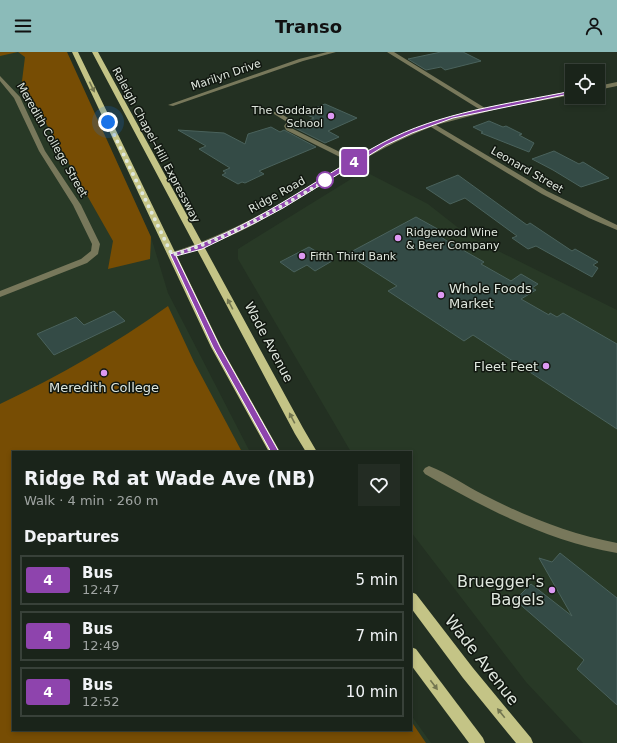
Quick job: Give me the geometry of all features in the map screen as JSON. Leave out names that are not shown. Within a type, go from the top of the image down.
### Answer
[{"type":"main road","points":[[75,52],[216,347],[274,451]]},
{"type":"main road","name":"Raleigh Chapel–Hill Expressway","points":[[95,52],[200,247]]},
{"type":"main road","name":"Wade Avenue","points":[[200,247],[311,451]]},
{"type":"main road","name":"Wade Avenue","points":[[412,599],[468,673],[526,743]]},
{"type":"main road","points":[[412,655],[478,743]]},
{"type":"street","name":"Marilyn Drive","points":[[171,105],[301,60],[333,52]]},
{"type":"street","points":[[390,52],[483,109]]},
{"type":"street","name":"Meredith College Street","points":[[0,78],[17,97],[42,151],[77,206],[96,244],[95,252],[84,261],[0,294]]},
{"type":"street","points":[[605,87],[617,84]]},
{"type":"street","name":"Ridge Road","points":[[172,255],[200,247],[281,207],[384,144],[431,124],[483,109],[565,93]]},
{"type":"street","points":[[276,113],[291,122],[287,126],[288,129],[354,162]]},
{"type":"street","name":"Leonard Street","points":[[431,124],[553,199],[615,225]]},
{"type":"street","points":[[429,471],[483,502],[570,536],[617,548]]},
{"type":"shaded area","name":"Meredith College","points":[[0,52],[67,52],[151,237],[168,293],[249,451],[12,451],[12,731],[412,731],[412,716],[431,743],[0,743]]},
{"type":"shaded area","points":[[0,52],[18,52],[0,56]]},
{"type":"shaded area","points":[[18,52],[67,52],[151,237],[150,259],[108,269],[113,241],[22,81],[25,57]]},
{"type":"shaded area","points":[[364,171],[428,204],[470,237],[617,310],[617,743],[583,743],[526,682],[412,533],[412,451],[350,451],[238,259],[238,249]]},
{"type":"shaded area","points":[[168,306],[194,362],[241,451],[12,451],[12,731],[412,731],[412,722],[426,743],[0,743],[0,404],[86,359]]},
{"type":"building","points":[[441,52],[463,52],[481,61],[445,70],[441,67],[426,70],[408,59]]},
{"type":"building","points":[[325,104],[357,118],[328,131],[339,137],[325,143],[293,127],[314,118],[303,113]]},
{"type":"building","points":[[489,121],[503,127],[506,126],[522,134],[519,135],[534,143],[529,152],[481,133],[483,132],[473,127]]},
{"type":"building","points":[[271,127],[280,132],[284,130],[316,147],[259,171],[264,174],[245,183],[242,182],[238,184],[222,175],[226,173],[223,171],[230,168],[199,149],[206,146],[178,130],[224,133],[245,144],[248,134]]},
{"type":"building","points":[[554,151],[579,164],[583,162],[609,178],[581,187],[532,159]]},
{"type":"building","points":[[458,175],[527,225],[530,223],[572,251],[575,249],[598,262],[593,265],[598,268],[592,277],[536,246],[528,249],[512,238],[517,236],[465,198],[450,204],[426,188]]},
{"type":"building","points":[[416,217],[443,232],[438,235],[484,262],[481,264],[511,281],[521,274],[538,284],[532,288],[536,290],[521,299],[549,315],[550,313],[557,317],[563,313],[617,344],[617,429],[473,335],[464,341],[388,291],[397,286],[347,254]]},
{"type":"building","points":[[309,247],[332,261],[315,271],[307,265],[294,272],[280,262]]},
{"type":"building","points":[[114,311],[125,321],[54,355],[37,334],[76,317],[84,325]]},
{"type":"building","points":[[560,553],[617,598],[617,705],[577,669],[584,660],[515,600],[531,584],[572,616],[539,558],[552,562]]},
{"type":"bus line","name":"4","points":[[274,451],[216,347],[172,255],[200,247],[253,222],[281,207],[384,144],[410,132],[452,117],[483,109],[565,94]]},
{"type":"place","name":"The Goddard School","points":[[331,116]]},
{"type":"place","name":"Ridgewood Wine & Beer Company","points":[[398,238]]},
{"type":"place","name":"Fifth Third Bank","points":[[302,256]]},
{"type":"place","name":"Whole Foods Market","points":[[441,295]]},
{"type":"place","name":"Fleet Feet","points":[[546,366]]},
{"type":"place","name":"Meredith College","points":[[104,373]]},
{"type":"place","name":"Bruegger's Bagels","points":[[552,590]]},
{"type":"route","points":[[108,122],[172,255],[200,247],[253,222],[330,178],[325,180]]}]
